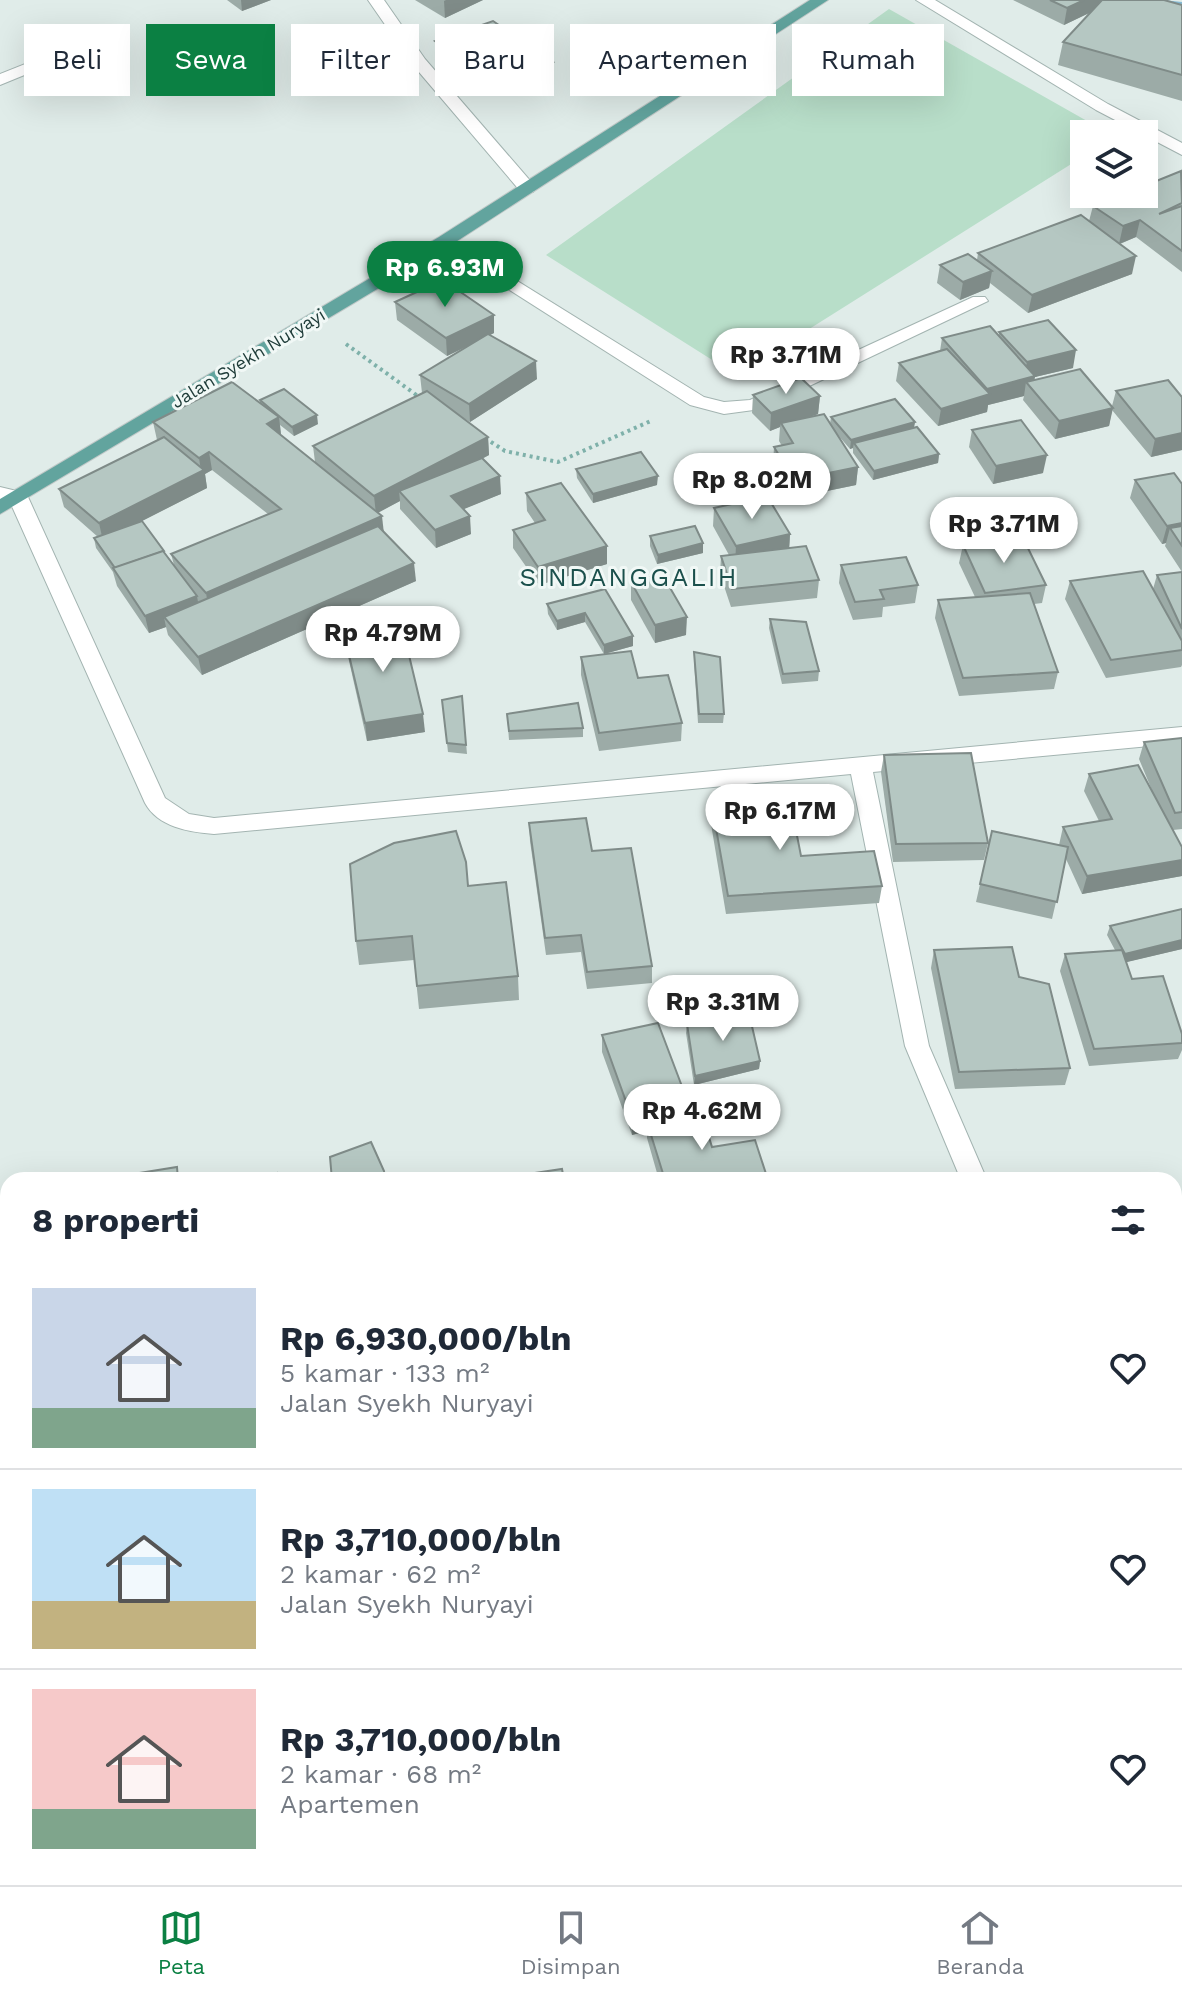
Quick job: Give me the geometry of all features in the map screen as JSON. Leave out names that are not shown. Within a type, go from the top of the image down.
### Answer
[{"type":"main road","name":"Jalan Syekh Nuryayi","points":[[6,500],[445,241],[820,0]]},
{"type":"street","points":[[376,0],[419,62],[527,188]]},
{"type":"street","points":[[924,0],[1102,107],[1182,150]]},
{"type":"street","points":[[0,80],[24,70]]},
{"type":"street","points":[[445,241],[697,401],[724,408],[754,405],[979,301]]},
{"type":"street","points":[[6,500],[156,803],[168,816],[186,824],[214,826],[545,797],[860,763],[1182,735]]},
{"type":"street","points":[[860,763],[917,1046],[971,1172]]},
{"type":"path","points":[[314,318],[390,378],[428,403]]},
{"type":"path","points":[[479,435],[505,451],[558,462],[697,401]]},
{"type":"green space","points":[[889,9],[916,24],[868,24]]},
{"type":"green space","points":[[944,40],[1085,120],[1070,120],[1070,165],[736,375],[546,255],[768,96],[776,96],[776,90],[792,79],[792,96],[944,96]]},
{"type":"building","points":[[1050,0],[1084,0],[1067,8]]},
{"type":"building","points":[[1102,0],[1164,0],[1182,5],[1182,75],[1063,42]]},
{"type":"building","points":[[1181,171],[1182,203],[1159,214],[1182,206],[1182,251],[1140,220],[1123,226],[1096,208],[1158,208],[1158,180]]},
{"type":"building","points":[[1081,215],[1136,256],[1032,295],[978,253]]},
{"type":"building","points":[[968,254],[992,271],[963,282],[940,265]]},
{"type":"building","points":[[443,280],[494,315],[446,338],[395,302]]},
{"type":"building","points":[[1048,320],[1076,350],[1027,362],[999,332]]},
{"type":"building","points":[[990,326],[1035,376],[987,389],[942,338]]},
{"type":"building","points":[[488,334],[536,361],[469,404],[420,375]]},
{"type":"building","points":[[947,349],[990,394],[941,409],[899,363]]},
{"type":"building","points":[[1080,369],[1113,408],[1059,421],[1026,382]]},
{"type":"building","points":[[801,378],[820,396],[771,413],[753,395]]},
{"type":"building","points":[[1168,380],[1182,397],[1182,433],[1155,439],[1116,391]]},
{"type":"building","points":[[232,382],[279,417],[267,424],[382,516],[206,593],[171,554],[281,509],[209,452],[199,458],[153,422]]},
{"type":"building","points":[[284,389],[317,415],[292,427],[260,400]]},
{"type":"building","points":[[427,391],[488,437],[374,496],[313,446]]},
{"type":"building","points":[[895,399],[915,422],[851,440],[831,417]]},
{"type":"building","points":[[824,414],[858,467],[794,480],[774,447],[793,443],[781,423]]},
{"type":"building","points":[[1021,420],[1047,455],[996,466],[972,430]]},
{"type":"building","points":[[917,427],[939,454],[874,471],[854,443]]},
{"type":"building","points":[[164,437],[204,470],[99,523],[59,489]]},
{"type":"building","points":[[641,452],[658,476],[593,494],[576,469]]},
{"type":"building","points":[[482,458],[500,476],[451,496],[470,516],[435,530],[399,491]]},
{"type":"building","points":[[1174,473],[1182,484],[1182,523],[1167,526],[1135,480]]},
{"type":"building","points":[[561,483],[607,546],[538,567],[513,530],[545,520],[526,493]]},
{"type":"building","points":[[767,496],[790,534],[736,546],[714,508]]},
{"type":"building","points":[[142,521],[164,551],[115,568],[94,538]]},
{"type":"building","points":[[378,526],[414,563],[198,657],[164,617]]},
{"type":"building","points":[[695,526],[703,543],[658,555],[650,536]]},
{"type":"building","points":[[1182,526],[1182,546],[1170,528]]},
{"type":"building","points":[[1023,538],[1046,585],[985,593],[963,545]]},
{"type":"building","points":[[806,546],[819,580],[732,589],[721,556]]},
{"type":"building","points":[[163,551],[197,596],[145,616],[113,568]]},
{"type":"building","points":[[906,557],[918,585],[880,590],[884,599],[855,602],[841,565]]},
{"type":"building","points":[[1143,571],[1182,641],[1182,650],[1111,660],[1070,581]]},
{"type":"building","points":[[1182,572],[1182,629],[1157,575]]},
{"type":"building","points":[[662,574],[687,617],[655,625],[631,582]]},
{"type":"building","points":[[605,589],[633,636],[604,645],[585,613],[557,621],[547,604]]},
{"type":"building","points":[[1030,593],[1058,672],[963,678],[938,600]]},
{"type":"building","points":[[770,619],[806,622],[819,671],[783,674]]},
{"type":"building","points":[[402,626],[423,714],[365,723],[344,634]]},
{"type":"building","points":[[631,651],[638,678],[668,675],[682,723],[599,733],[581,657]]},
{"type":"building","points":[[694,652],[720,657],[724,714],[699,714]]},
{"type":"building","points":[[462,696],[466,745],[447,743],[442,700]]},
{"type":"building","points":[[578,703],[583,728],[509,731],[507,714]]},
{"type":"building","points":[[1182,738],[1182,812],[1175,813],[1144,742]]},
{"type":"building","points":[[971,753],[988,843],[896,844],[884,755]]},
{"type":"building","points":[[1138,765],[1182,847],[1182,860],[1087,876],[1063,827],[1112,819],[1089,774]]},
{"type":"building","points":[[789,795],[801,856],[874,851],[882,886],[728,896],[711,800]]},
{"type":"building","points":[[586,818],[592,851],[631,848],[652,966],[587,972],[581,935],[545,938],[529,823]]},
{"type":"building","points":[[456,831],[466,862],[468,886],[506,882],[518,976],[417,986],[412,936],[356,941],[350,864],[394,843]]},
{"type":"building","points":[[992,831],[1068,847],[1057,902],[980,884]]},
{"type":"building","points":[[1182,909],[1182,940],[1125,954],[1110,926]]},
{"type":"building","points":[[1012,947],[1019,977],[1049,984],[1070,1068],[959,1072],[934,950]]},
{"type":"building","points":[[1122,950],[1132,979],[1163,976],[1182,1034],[1182,1043],[1094,1049],[1065,954]]},
{"type":"building","points":[[748,1009],[760,1061],[695,1076],[687,1024]]},
{"type":"building","points":[[658,1023],[689,1105],[632,1118],[602,1035]]},
{"type":"building","points":[[701,1111],[712,1147],[755,1140],[765,1172],[663,1172],[647,1122]]},
{"type":"building","points":[[371,1142],[384,1172],[331,1172],[330,1157]]},
{"type":"building","points":[[177,1167],[177,1172],[146,1172]]},
{"type":"waterway","points":[[1169,0],[1182,6]]},
{"type":"district","name":"SINDANGGALIH","points":[[629,577]]}]
